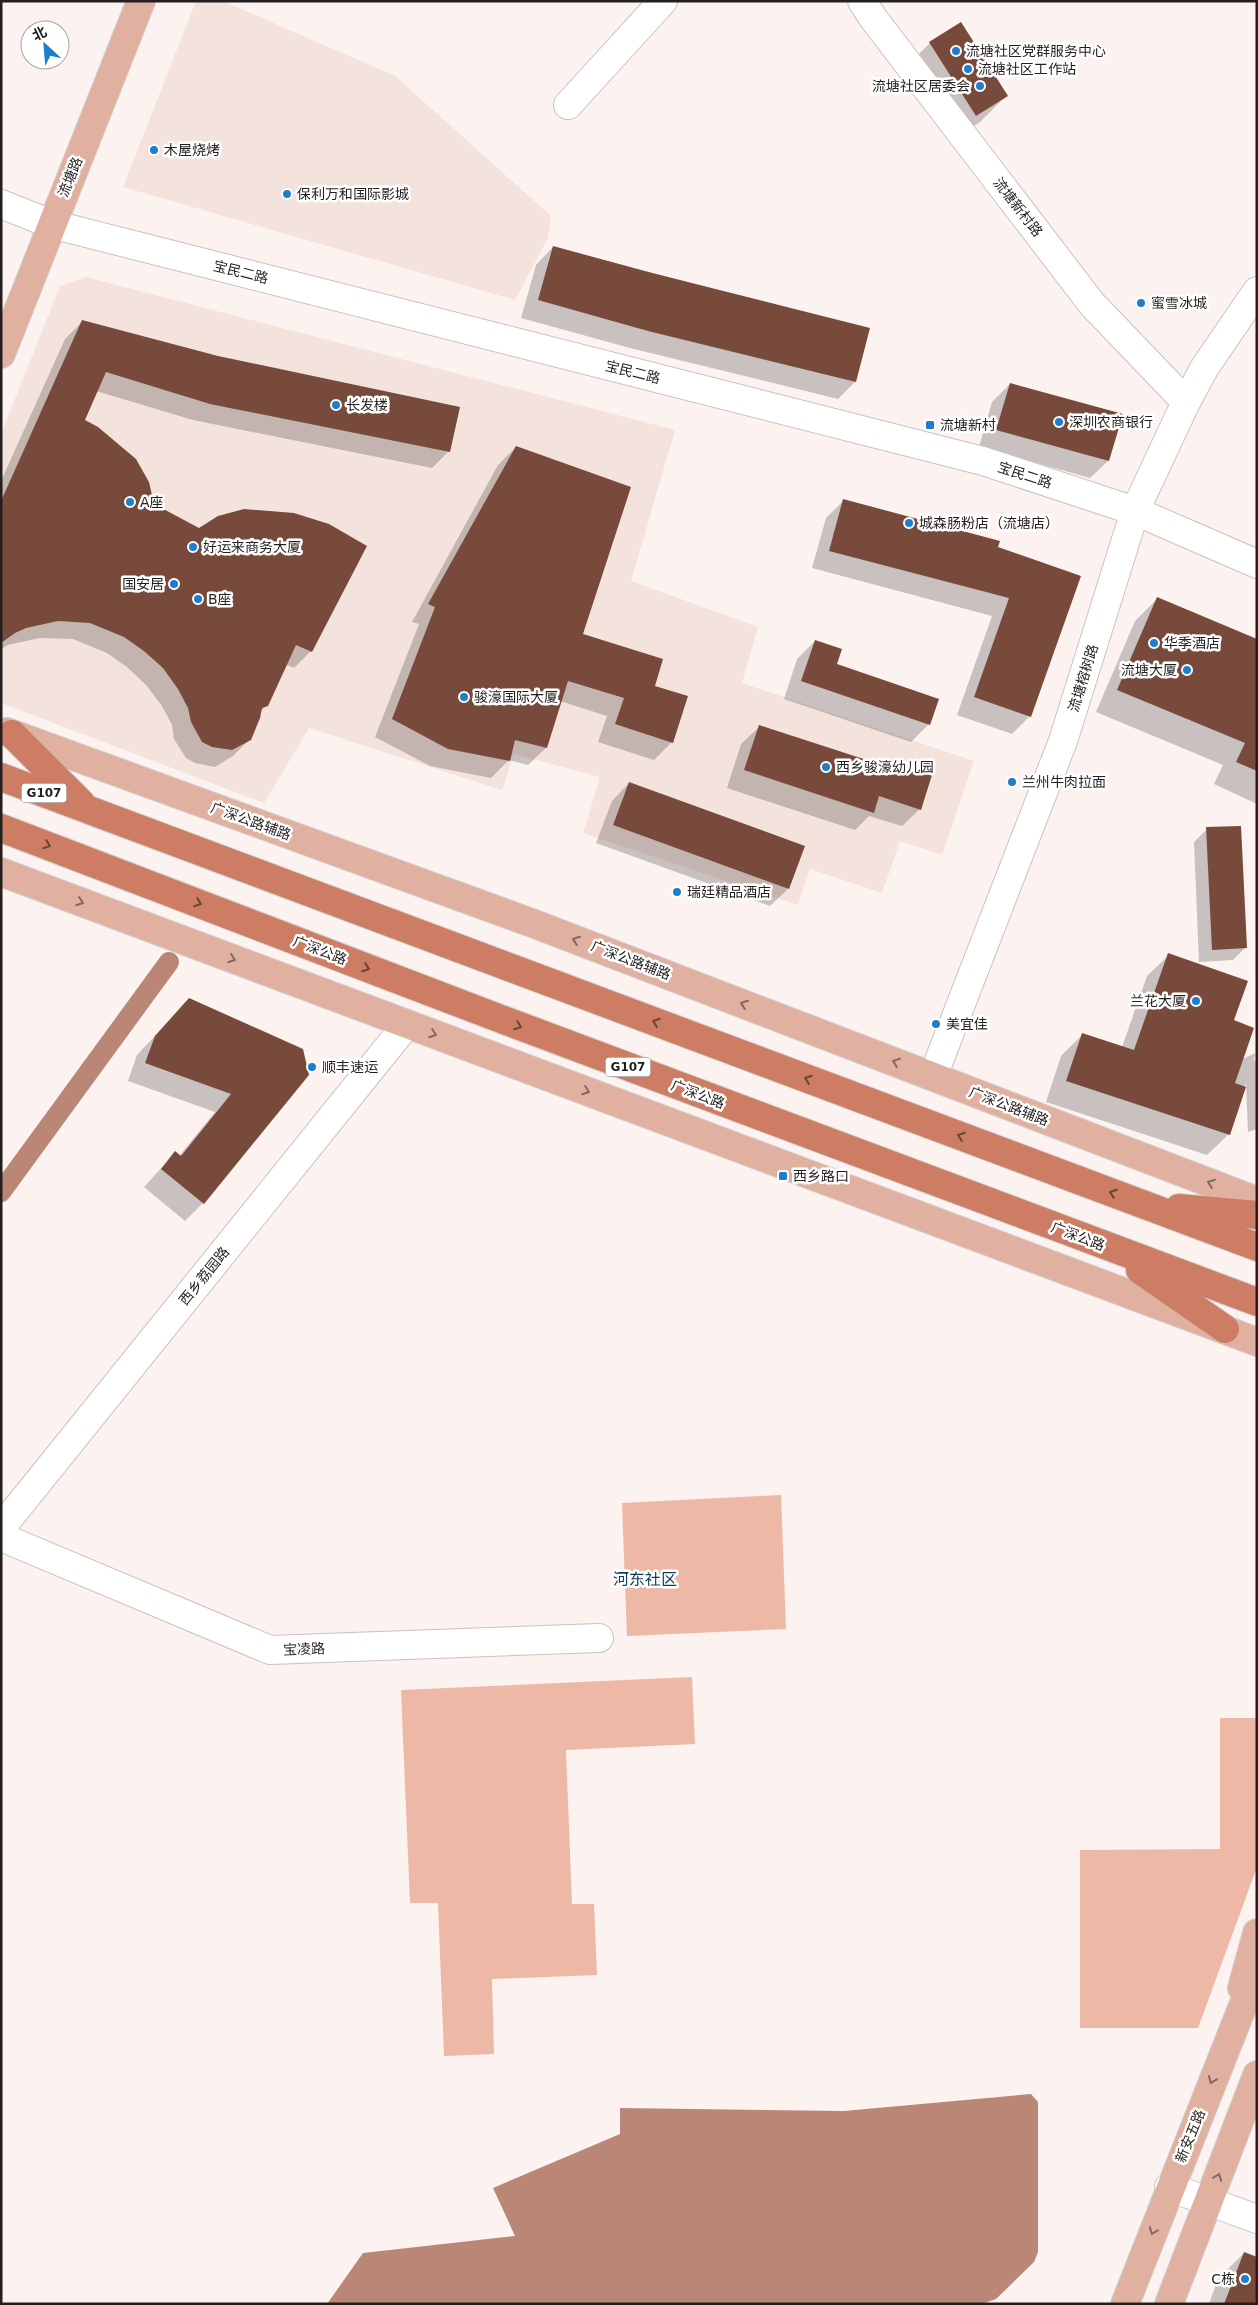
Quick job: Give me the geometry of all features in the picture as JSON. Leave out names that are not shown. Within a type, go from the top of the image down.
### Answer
[{"type":"highway","points":[[7,732],[88,810]]},
{"type":"highway","name":"G107","points":[[1,777],[1257,1247]]},
{"type":"highway","name":"广深公路","points":[[1,828],[492,1016],[1257,1302]]},
{"type":"highway","points":[[1145,1205],[1257,1215]]},
{"type":"highway","points":[[1108,1247],[1225,1329]]},
{"type":"main road","name":"流塘路","points":[[1,354],[141,1]]},
{"type":"main road","name":"广深公路辅路","points":[[7,732],[532,923],[1257,1201]]},
{"type":"main road","points":[[1,872],[1257,1342]]},
{"type":"main road","points":[[1228,2041],[1257,1934]]},
{"type":"main road","name":"新安五路","points":[[1125,2304],[1169,2187],[1257,1970]]},
{"type":"main road","points":[[1168,2304],[1257,2075]]},
{"type":"street","points":[[568,105],[663,1]]},
{"type":"street","name":"流塘新村路","points":[[862,1],[873,18],[1092,304],[1186,402]]},
{"type":"street","name":"宝民二路","points":[[1,204],[51,224],[983,461],[1135,511],[1257,564]]},
{"type":"street","name":"流塘榕树路","points":[[933,1076],[1064,741],[1135,511],[1186,402],[1205,367],[1257,291]]},
{"type":"street","name":"西乡荔园路","points":[[1,1528],[407,1024]]},
{"type":"street","name":"宝凌路","points":[[1,1537],[270,1650],[599,1638]]},
{"type":"street","points":[[1169,2187],[1257,2220]]},
{"type":"shaded area","points":[[196,1],[223,1],[395,76],[551,216],[548,238],[515,300],[123,187]]},
{"type":"shaded area","points":[[86,277],[675,430],[631,581],[758,627],[742,683],[974,761],[942,855],[900,841],[882,893],[810,869],[798,905],[583,833],[600,777],[514,754],[502,790],[309,728],[264,803],[1,703],[1,434],[60,286]]},
{"type":"shaded area","points":[[781,1495],[786,1629],[627,1636],[622,1503]]},
{"type":"shaded area","points":[[692,1677],[695,1744],[566,1750],[572,1904],[594,1904],[597,1975],[492,1979],[494,2054],[444,2056],[438,1903],[410,1903],[401,1690]]},
{"type":"shaded area","points":[[1220,1718],[1257,1718],[1257,1867],[1198,2028],[1080,2028],[1080,1850],[1220,1849]]},
{"type":"shaded area","points":[[1031,2094],[1038,2102],[1038,2252],[1034,2262],[996,2299],[981,2304],[327,2304],[363,2253],[515,2236],[493,2188],[620,2134],[620,2108],[844,2111]]},
{"type":"building","name":"流塘社区工作站","points":[[961,22],[1008,96],[976,116],[929,42]]},
{"type":"building","points":[[553,246],[870,328],[856,382],[648,331],[538,300]]},
{"type":"building","name":"国安居","points":[[82,320],[218,356],[460,407],[450,452],[210,404],[106,372],[85,420],[98,427],[136,459],[149,482],[154,504],[199,528],[218,516],[244,509],[294,513],[329,524],[367,546],[312,652],[296,645],[268,706],[262,708],[251,740],[232,750],[212,747],[202,742],[191,722],[188,708],[178,689],[163,668],[124,637],[90,623],[58,621],[26,628],[1,643],[1,501]]},
{"type":"building","name":"深圳农商银行","points":[[1010,383],[1123,414],[1109,461],[996,430]]},
{"type":"building","points":[[516,446],[631,487],[583,634],[663,659],[655,686],[688,696],[673,743],[615,724],[624,698],[568,681],[547,748],[515,740],[510,761],[448,749],[392,719],[435,607],[428,604]]},
{"type":"building","points":[[843,499],[1000,541],[998,547],[1081,576],[1031,717],[974,697],[1009,598],[829,551]]},
{"type":"building","name":"流塘大厦","points":[[1157,597],[1257,639],[1257,771],[1236,762],[1245,743],[1117,690]]},
{"type":"building","points":[[815,640],[842,649],[837,664],[939,699],[930,725],[801,681]]},
{"type":"building","name":"西乡骏濠幼儿园","points":[[759,725],[879,764],[887,760],[932,775],[921,810],[879,796],[874,813],[744,770]]},
{"type":"building","points":[[629,782],[805,846],[789,889],[613,825]]},
{"type":"building","points":[[1241,826],[1247,948],[1212,950],[1206,827]]},
{"type":"building","points":[[1168,953],[1248,981],[1234,1020],[1254,1028],[1235,1083],[1246,1087],[1230,1135],[1066,1081],[1082,1033],[1134,1050]]},
{"type":"building","points":[[189,998],[303,1049],[309,1075],[204,1204],[161,1169],[175,1151],[181,1156],[231,1094],[145,1063],[155,1036]]},
{"type":"building","name":"C栋","points":[[1244,2252],[1257,2257],[1257,2304],[1224,2304]]},
{"type":"waterway","points":[[1,1192],[169,962]]},
{"type":"place","name":"流塘社区党群服务中心","points":[[956,51]]},
{"type":"place","name":"流塘社区工作站","points":[[968,69]]},
{"type":"place","name":"流塘社区居委会","points":[[980,86]]},
{"type":"place","name":"木屋烧烤","points":[[154,150]]},
{"type":"place","name":"保利万和国际影城","points":[[287,194]]},
{"type":"place","name":"蜜雪冰城","points":[[1141,303]]},
{"type":"place","name":"长发楼","points":[[336,405]]},
{"type":"place","name":"深圳农商银行","points":[[1059,422]]},
{"type":"place","name":"流塘新村","points":[[930,425]]},
{"type":"place","name":"A座","points":[[130,502]]},
{"type":"place","name":"城森肠粉店（流塘店）","points":[[909,523]]},
{"type":"place","name":"好运来商务大厦","points":[[193,547]]},
{"type":"place","name":"国安居","points":[[174,584]]},
{"type":"place","name":"B座","points":[[198,599]]},
{"type":"place","name":"华季酒店","points":[[1154,643]]},
{"type":"place","name":"流塘大厦","points":[[1187,670]]},
{"type":"place","name":"骏濠国际大厦","points":[[464,697]]},
{"type":"place","name":"西乡骏濠幼儿园","points":[[826,767]]},
{"type":"place","name":"兰州牛肉拉面","points":[[1012,782]]},
{"type":"place","name":"瑞廷精品酒店","points":[[677,892]]},
{"type":"place","name":"兰花大厦","points":[[1196,1001]]},
{"type":"place","name":"美宜佳","points":[[936,1024]]},
{"type":"place","name":"顺丰速运","points":[[312,1067]]},
{"type":"place","name":"西乡路口","points":[[783,1176]]},
{"type":"place","name":"C栋","points":[[1245,2279]]},
{"type":"district","name":"河东社区","points":[[645,1579]]}]
